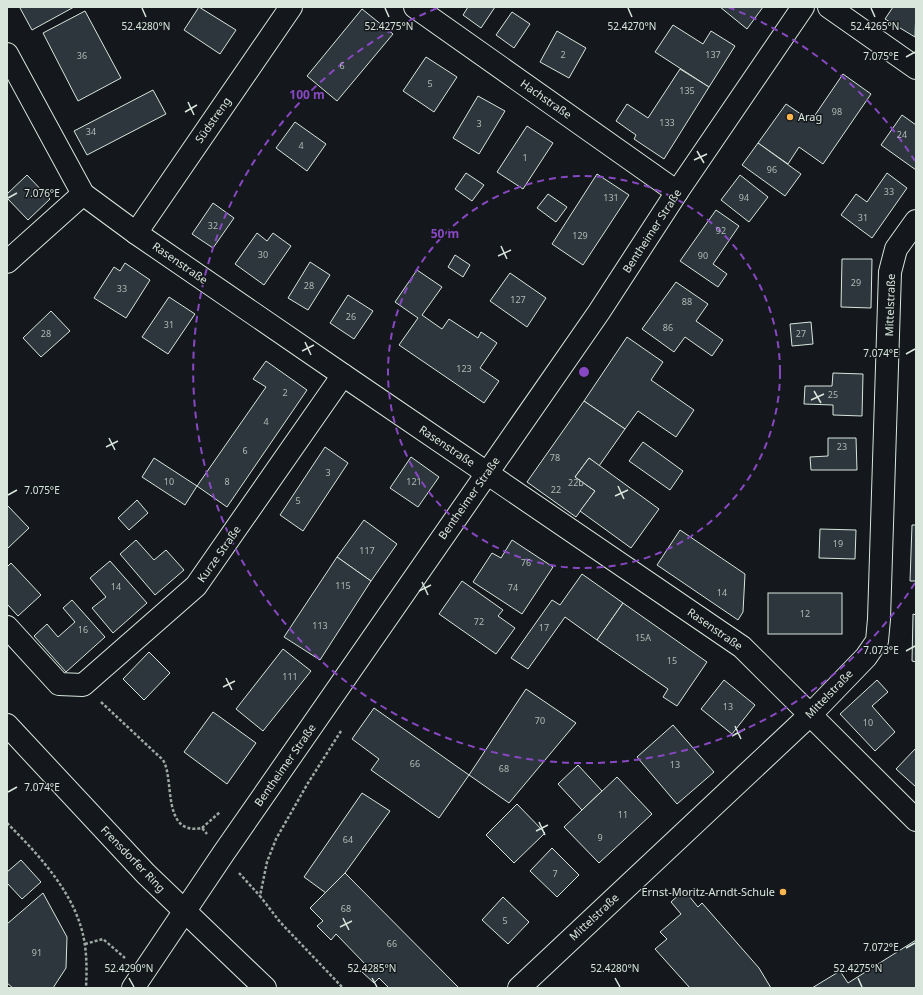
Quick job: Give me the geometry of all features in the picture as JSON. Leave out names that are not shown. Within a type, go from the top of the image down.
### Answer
[{"type":"street","name":"Südstreng","points":[[136,233],[291,7]]},
{"type":"street","name":"Hachstraße","points":[[415,7],[677,192]]},
{"type":"street","name":"Bentheimer Straße","points":[[133,988],[223,854],[599,312],[677,192],[803,7]]},
{"type":"street","points":[[829,7],[916,68]]},
{"type":"street","name":"Rasenstraße","points":[[7,54],[83,194],[136,233],[342,375],[742,647],[916,820]]},
{"type":"street","points":[[7,262],[83,194]]},
{"type":"street","name":"Mittelstraße","points":[[519,988],[811,714],[866,657],[877,641],[880,618],[890,272],[896,249],[916,221]]},
{"type":"street","name":"Kurze Straße","points":[[83,685],[196,586],[342,375]]},
{"type":"street","points":[[7,627],[59,684],[83,685]]},
{"type":"street","name":"Frensdorfer Ring","points":[[7,725],[78,803],[185,912],[265,988]]},
{"type":"path","points":[[83,685],[164,760],[168,767],[170,804],[181,823],[189,828],[202,828],[260,896]]},
{"type":"path","points":[[7,823],[28,844],[68,895],[81,927],[85,944],[87,963],[86,988]]},
{"type":"building","points":[[74,7],[32,30],[20,8]]},
{"type":"building","points":[[199,7],[236,30],[220,54],[184,30]]},
{"type":"building","points":[[468,7],[495,7],[481,28],[463,15]]},
{"type":"building","points":[[720,7],[763,7],[747,29]]},
{"type":"building","points":[[893,7],[916,7],[915,37],[885,19]]},
{"type":"building","points":[[362,9],[393,34],[337,101],[307,76]]},
{"type":"building","points":[[85,11],[121,78],[78,101],[43,33]]},
{"type":"building","points":[[512,12],[530,24],[514,48],[496,35]]},
{"type":"building","points":[[673,25],[703,44],[711,31],[735,46],[709,87],[655,52]]},
{"type":"building","points":[[557,31],[586,48],[569,78],[540,62]]},
{"type":"building","points":[[426,57],[457,77],[434,112],[403,91]]},
{"type":"building","points":[[680,69],[709,87],[664,159],[634,139],[636,135],[616,121],[627,104],[648,118]]},
{"type":"building","points":[[843,74],[871,94],[823,164],[799,147],[788,164],[758,143],[786,104],[811,121]]},
{"type":"building","points":[[153,90],[166,114],[87,155],[74,131]]},
{"type":"building","points":[[478,96],[505,111],[479,154],[453,138]]},
{"type":"building","points":[[902,115],[916,125],[916,170],[881,145]]},
{"type":"building","points":[[295,122],[326,144],[307,171],[276,148]]},
{"type":"building","points":[[527,126],[553,143],[523,189],[497,172]]},
{"type":"building","points":[[758,143],[801,174],[785,196],[742,165]]},
{"type":"building","points":[[466,173],[484,185],[472,201],[455,189]]},
{"type":"building","points":[[887,173],[907,188],[872,238],[841,215],[856,194],[867,202]]},
{"type":"building","points":[[597,174],[629,195],[583,265],[552,244]]},
{"type":"building","points":[[27,175],[50,199],[28,220],[7,198],[7,194]]},
{"type":"building","points":[[740,175],[768,197],[749,222],[721,200]]},
{"type":"building","points":[[548,194],[567,207],[556,222],[537,208]]},
{"type":"building","points":[[213,203],[234,218],[213,248],[192,234]]},
{"type":"building","points":[[716,210],[739,226],[713,264],[727,274],[718,287],[680,261]]},
{"type":"building","points":[[257,233],[267,241],[273,233],[291,246],[264,285],[235,264]]},
{"type":"building","points":[[455,255],[470,265],[463,277],[448,267]]},
{"type":"building","points":[[842,259],[872,259],[871,308],[841,307]]},
{"type":"building","points":[[310,262],[330,275],[308,310],[288,298]]},
{"type":"building","points":[[125,263],[150,280],[126,318],[94,298],[114,267],[120,271]]},
{"type":"building","points":[[417,270],[442,287],[422,315],[442,329],[449,319],[478,338],[481,332],[497,343],[480,368],[499,381],[484,403],[399,345],[418,318],[395,302]]},
{"type":"building","points":[[510,273],[546,298],[527,327],[490,301]]},
{"type":"building","points":[[676,282],[708,304],[696,321],[723,340],[712,356],[685,337],[674,352],[642,329]]},
{"type":"building","points":[[348,295],[373,311],[354,339],[330,323]]},
{"type":"building","points":[[169,297],[195,314],[168,354],[142,337]]},
{"type":"building","points":[[51,311],[70,331],[41,357],[23,338]]},
{"type":"building","points":[[811,322],[813,344],[792,346],[790,324]]},
{"type":"building","points":[[627,337],[663,362],[651,380],[694,410],[676,437],[638,411],[625,429],[584,401]]},
{"type":"building","points":[[266,361],[307,390],[227,507],[197,486],[266,387],[253,379]]},
{"type":"building","points":[[833,373],[863,374],[862,416],[833,415],[833,405],[804,404],[805,386],[832,386]]},
{"type":"building","points":[[584,401],[625,429],[599,466],[589,458],[575,477],[595,491],[576,517],[527,482]]},
{"type":"building","points":[[828,438],[856,438],[857,470],[811,470],[810,457],[828,456]]},
{"type":"building","points":[[643,442],[683,471],[670,490],[629,461]]},
{"type":"building","points":[[325,447],[348,463],[303,531],[280,515]]},
{"type":"building","points":[[411,457],[439,477],[418,507],[390,488]]},
{"type":"building","points":[[154,458],[197,486],[185,505],[142,477]]},
{"type":"building","points":[[589,458],[659,509],[631,548],[580,511],[595,491],[575,477]]},
{"type":"building","points":[[137,500],[148,513],[129,530],[118,518]]},
{"type":"building","points":[[7,505],[29,528],[7,549]]},
{"type":"building","points":[[364,520],[397,544],[371,581],[337,557]]},
{"type":"building","points":[[912,525],[916,525],[916,581],[910,581]]},
{"type":"building","points":[[820,529],[856,530],[855,559],[819,558]]},
{"type":"building","points":[[680,530],[745,574],[743,612],[738,620],[657,565]]},
{"type":"building","points":[[136,540],[154,560],[166,550],[184,570],[155,595],[120,554]]},
{"type":"building","points":[[512,540],[553,567],[522,614],[473,582],[492,553],[501,558]]},
{"type":"building","points":[[337,557],[371,581],[320,660],[284,637]]},
{"type":"building","points":[[110,561],[147,603],[113,633],[92,608],[106,597],[90,578]]},
{"type":"building","points":[[11,563],[41,595],[18,616],[7,604],[7,567]]},
{"type":"building","points":[[582,574],[623,603],[597,640],[565,617],[528,669],[511,658],[552,600],[560,605]]},
{"type":"building","points":[[462,581],[503,610],[498,616],[515,628],[496,654],[439,614]]},
{"type":"building","points":[[768,593],[842,593],[842,634],[768,634]]},
{"type":"building","points":[[72,600],[105,637],[66,672],[34,636],[47,624],[58,637],[75,622],[63,608]]},
{"type":"building","points":[[623,603],[707,662],[677,706],[663,697],[668,689],[597,640]]},
{"type":"building","points":[[913,614],[916,615],[916,662],[912,661]]},
{"type":"building","points":[[283,649],[311,671],[263,731],[236,709]]},
{"type":"building","points":[[149,652],[170,673],[144,700],[123,679]]},
{"type":"building","points":[[724,680],[755,705],[732,734],[701,709]]},
{"type":"building","points":[[877,680],[888,692],[872,706],[895,732],[875,751],[840,714]]},
{"type":"building","points":[[526,689],[576,723],[509,803],[469,775]]},
{"type":"building","points":[[374,708],[469,775],[439,818],[371,770],[379,759],[352,739]]},
{"type":"building","points":[[213,712],[256,743],[227,784],[184,752]]},
{"type":"building","points":[[673,725],[714,772],[677,804],[637,757]]},
{"type":"building","points":[[916,748],[916,787],[896,769]]},
{"type":"building","points":[[578,765],[602,791],[582,810],[558,784]]},
{"type":"building","points":[[617,777],[652,814],[599,863],[564,827]]},
{"type":"building","points":[[362,793],[390,811],[345,873],[326,893],[304,877]]},
{"type":"building","points":[[517,804],[545,833],[514,863],[486,835]]},
{"type":"building","points":[[552,848],[579,875],[557,897],[530,871]]},
{"type":"building","points":[[21,860],[41,882],[22,899],[7,883],[7,872]]},
{"type":"building","points":[[345,873],[459,988],[389,988],[379,978],[374,983],[361,971],[366,965],[336,934],[331,940],[317,926],[323,921],[310,908]]},
{"type":"building","points":[[684,890],[698,907],[702,903],[759,968],[771,988],[690,988],[655,949],[667,939],[660,932],[681,914],[671,902]]},
{"type":"building","points":[[43,893],[67,937],[66,968],[53,988],[13,988],[7,983],[7,924]]},
{"type":"building","points":[[503,897],[529,922],[508,944],[482,920]]},
{"type":"building","points":[[916,940],[916,988],[812,988],[840,971],[848,983]]},
{"type":"place","name":"Arag","points":[[790,117]]},
{"type":"place","name":"Ernst-Moritz-Arndt-Schule","points":[[783,892]]}]
